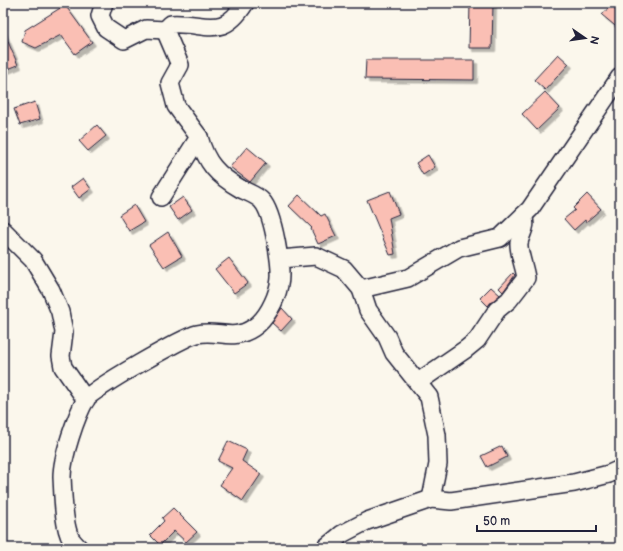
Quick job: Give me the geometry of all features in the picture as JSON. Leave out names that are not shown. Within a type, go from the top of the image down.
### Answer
[{"type":"street","points":[[104,3],[100,16],[106,28],[124,40],[146,29],[165,30],[171,24],[184,23],[218,27],[230,22],[245,3]]},
{"type":"street","points":[[79,548],[70,538],[63,505],[62,466],[72,434],[86,400],[91,393],[128,371],[197,334],[236,336],[254,328],[265,317],[279,286],[280,259],[273,229],[262,201],[230,183],[212,166],[204,156],[199,137],[176,106],[170,83],[180,65],[165,30]]},
{"type":"street","points":[[361,289],[408,278],[459,248],[500,238],[530,209],[620,77]]},
{"type":"street","points":[[161,197],[199,137]]},
{"type":"street","points":[[418,382],[477,340],[497,310],[509,300],[526,278],[519,243],[524,233],[526,222],[523,216]]},
{"type":"street","points":[[3,230],[33,260],[50,290],[60,312],[64,332],[61,356],[63,367],[86,400]]},
{"type":"street","points":[[280,259],[316,256],[344,269],[361,289],[368,310],[375,323],[387,337],[394,353],[429,397],[437,436],[438,464],[431,499]]},
{"type":"street","points":[[325,548],[342,534],[367,521],[431,499],[451,501],[567,484],[609,474],[620,469]]},
{"type":"building","points":[[470,3],[493,3],[492,48],[469,48]]},
{"type":"building","points":[[65,5],[92,42],[75,54],[61,35],[36,48],[22,42],[25,30]]},
{"type":"building","points":[[611,5],[620,13],[620,30],[602,15]]},
{"type":"building","points":[[3,30],[18,65],[3,71]]},
{"type":"building","points":[[558,54],[569,64],[545,90],[534,80]]},
{"type":"building","points":[[366,60],[474,60],[474,80],[365,79]]},
{"type":"building","points":[[545,92],[560,108],[537,130],[522,114]]},
{"type":"building","points":[[35,102],[40,119],[20,125],[14,109]]},
{"type":"building","points":[[97,125],[106,136],[88,151],[79,141]]},
{"type":"building","points":[[247,147],[266,163],[250,182],[230,167]]},
{"type":"building","points":[[428,155],[435,167],[423,175],[416,163]]},
{"type":"building","points":[[83,178],[91,189],[79,198],[71,187]]},
{"type":"building","points":[[390,191],[399,214],[389,218],[395,254],[390,255],[367,200]]},
{"type":"building","points":[[587,194],[601,209],[574,230],[564,219],[575,210],[573,208]]},
{"type":"building","points":[[299,195],[321,216],[325,214],[336,236],[318,244],[311,229],[312,228],[289,206]]},
{"type":"building","points":[[183,197],[192,210],[178,220],[169,207]]},
{"type":"building","points":[[134,205],[144,222],[129,231],[119,215]]},
{"type":"building","points":[[168,232],[182,256],[164,267],[149,245]]},
{"type":"building","points":[[229,258],[248,283],[234,293],[215,269]]},
{"type":"building","points":[[513,273],[515,275],[503,292],[499,288]]},
{"type":"building","points":[[491,287],[500,295],[488,306],[480,298]]},
{"type":"building","points":[[282,308],[292,319],[281,331],[272,323]]},
{"type":"building","points":[[228,441],[247,450],[242,461],[261,474],[243,501],[220,485],[232,468],[218,461]]},
{"type":"building","points":[[502,446],[507,457],[487,467],[481,456]]},
{"type":"building","points":[[173,508],[197,532],[186,542],[174,531],[160,545],[150,535],[164,521],[162,518]]}]
